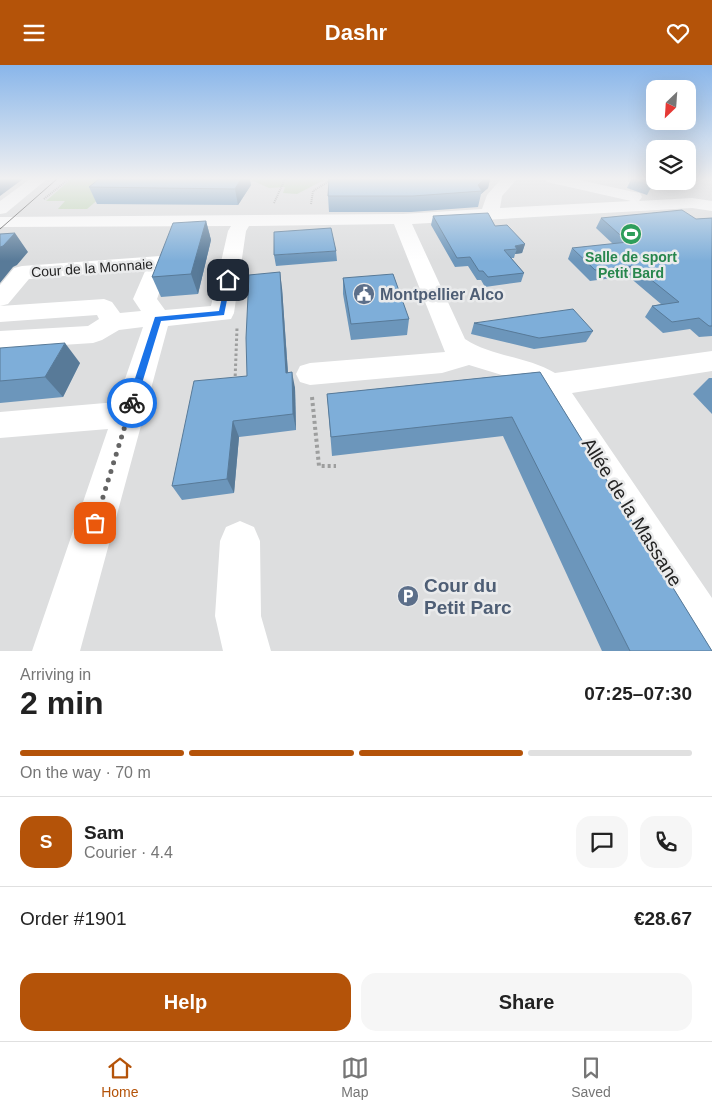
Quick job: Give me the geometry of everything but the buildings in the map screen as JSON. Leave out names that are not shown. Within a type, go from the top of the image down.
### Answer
[{"type":"street","points":[[489,206],[493,215]]},
{"type":"street","points":[[0,237],[8,222],[242,222],[403,219],[630,206]]},
{"type":"street","points":[[403,219],[403,226],[454,345],[469,355],[532,373],[551,385],[712,361]]},
{"type":"street","points":[[0,314],[222,313],[237,231],[242,222]]},
{"type":"street","name":"Cour de la Monnaie","points":[[0,299],[22,273],[160,262],[153,312]]},
{"type":"street","points":[[56,651],[128,414],[153,312]]},
{"type":"street","points":[[0,340],[93,334],[108,314]]},
{"type":"street","points":[[310,374],[442,363],[469,355]]},
{"type":"street","name":"Allée de la Massane","points":[[551,385],[712,639]]},
{"type":"street","points":[[0,425],[128,414]]},
{"type":"street","points":[[240,541],[238,616],[247,651]]},
{"type":"path","points":[[264,221],[271,206]]},
{"type":"path","points":[[310,220],[311,206]]},
{"type":"path","points":[[222,313],[238,311],[235,382],[244,381]]},
{"type":"path","points":[[310,374],[319,466],[336,466]]},
{"type":"green space","points":[[60,206],[90,206],[87,209],[58,209]]},
{"type":"tram line","points":[[0,229],[26,206]]},
{"type":"way so far","points":[[95,523],[132,403]]},
{"type":"place","name":"Salle de sport Petit Bard","points":[[631,234]]},
{"type":"place","name":"Montpellier Alco","points":[[364,294]]},
{"type":"place","name":"Cour du Petit Parc","points":[[408,596]]},
{"type":"route","points":[[132,403],[158,319],[222,313],[228,280]]}]
